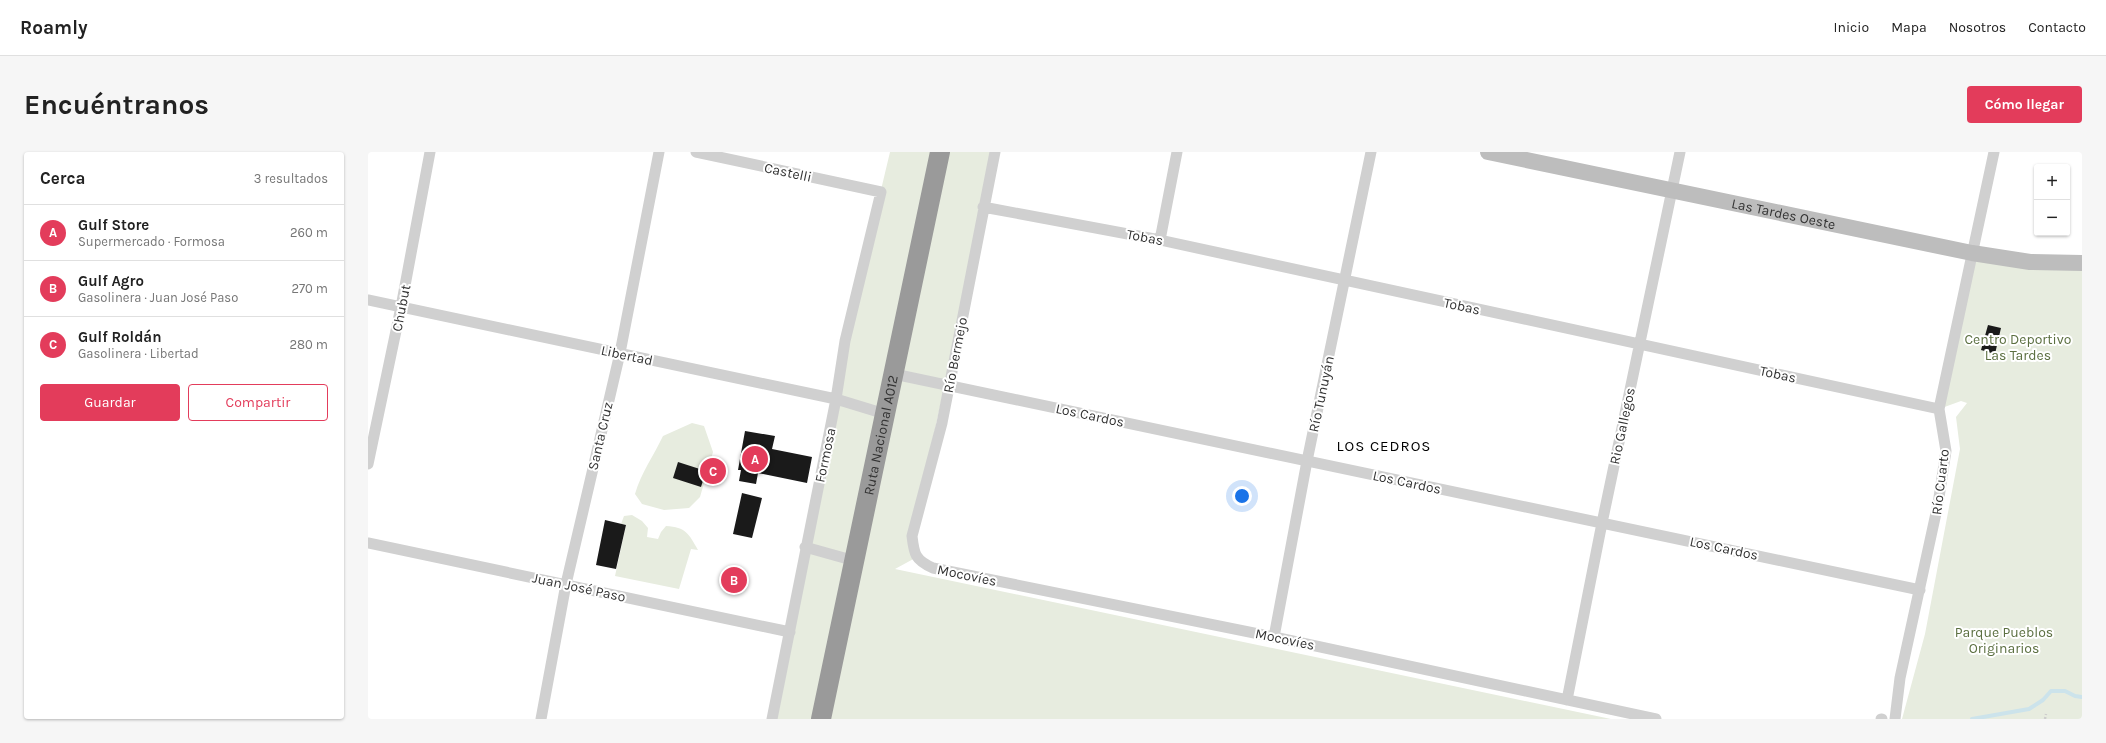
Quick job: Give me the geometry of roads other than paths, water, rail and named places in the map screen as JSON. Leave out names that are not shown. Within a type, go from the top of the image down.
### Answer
[{"type":"highway","name":"Ruta Nacional A012","points":[[821,719],[940,152]]},
{"type":"street","name":"Chubut","points":[[368,464],[401,307],[430,152]]},
{"type":"street","name":"Santa Cruz","points":[[541,719],[566,584],[620,353],[660,152]]},
{"type":"street","name":"Castelli","points":[[696,152],[881,192]]},
{"type":"street","name":"Río Bermejo","points":[[916,557],[913,549],[912,536],[942,423],[983,207],[995,152]]},
{"type":"street","points":[[1160,240],[1177,152]]},
{"type":"street","name":"Río Tunuyán","points":[[1274,637],[1307,461],[1371,152]]},
{"type":"street","name":"Las Tardes Oeste","points":[[1488,152],[1672,192],[1972,253],[2030,262],[2082,263]]},
{"type":"street","name":"Rio Gallegos","points":[[1567,700],[1602,523],[1680,152]]},
{"type":"street","name":"Río Cuarto","points":[[1895,719],[1900,678],[1938,504],[1946,451],[1939,409],[1994,152]]},
{"type":"street","name":"Formosa","points":[[772,719],[790,632],[805,547],[836,399],[845,341],[881,192]]},
{"type":"street","name":"Tobas","points":[[983,207],[1160,240],[1939,409]]},
{"type":"street","name":"Libertad","points":[[368,300],[836,399],[885,414]]},
{"type":"street","name":"Los Cardos","points":[[894,374],[1920,590]]},
{"type":"street","name":"Juan José Paso","points":[[368,542],[790,632]]},
{"type":"street","points":[[805,547],[855,561]]},
{"type":"street","name":"Mocovíes","points":[[916,557],[921,563],[933,568],[1274,637],[1656,719]]},
{"type":"waterway","points":[[1972,719],[2029,709],[2043,700],[2051,691],[2065,691],[2075,696],[2082,697]]},
{"type":"place","name":"Gulf Store","points":[[755,459]]},
{"type":"place","name":"Gulf Roldán","points":[[713,471]]},
{"type":"place","name":"Gulf Agro","points":[[734,580]]},
{"type":"district","name":"LOS CEDROS","points":[[1384,446]]},
{"type":"park label","name":"Centro Deportivo Las Tardes","points":[[2018,348]]},
{"type":"park label","name":"Parque Pueblos Originarios","points":[[2004,640]]}]
